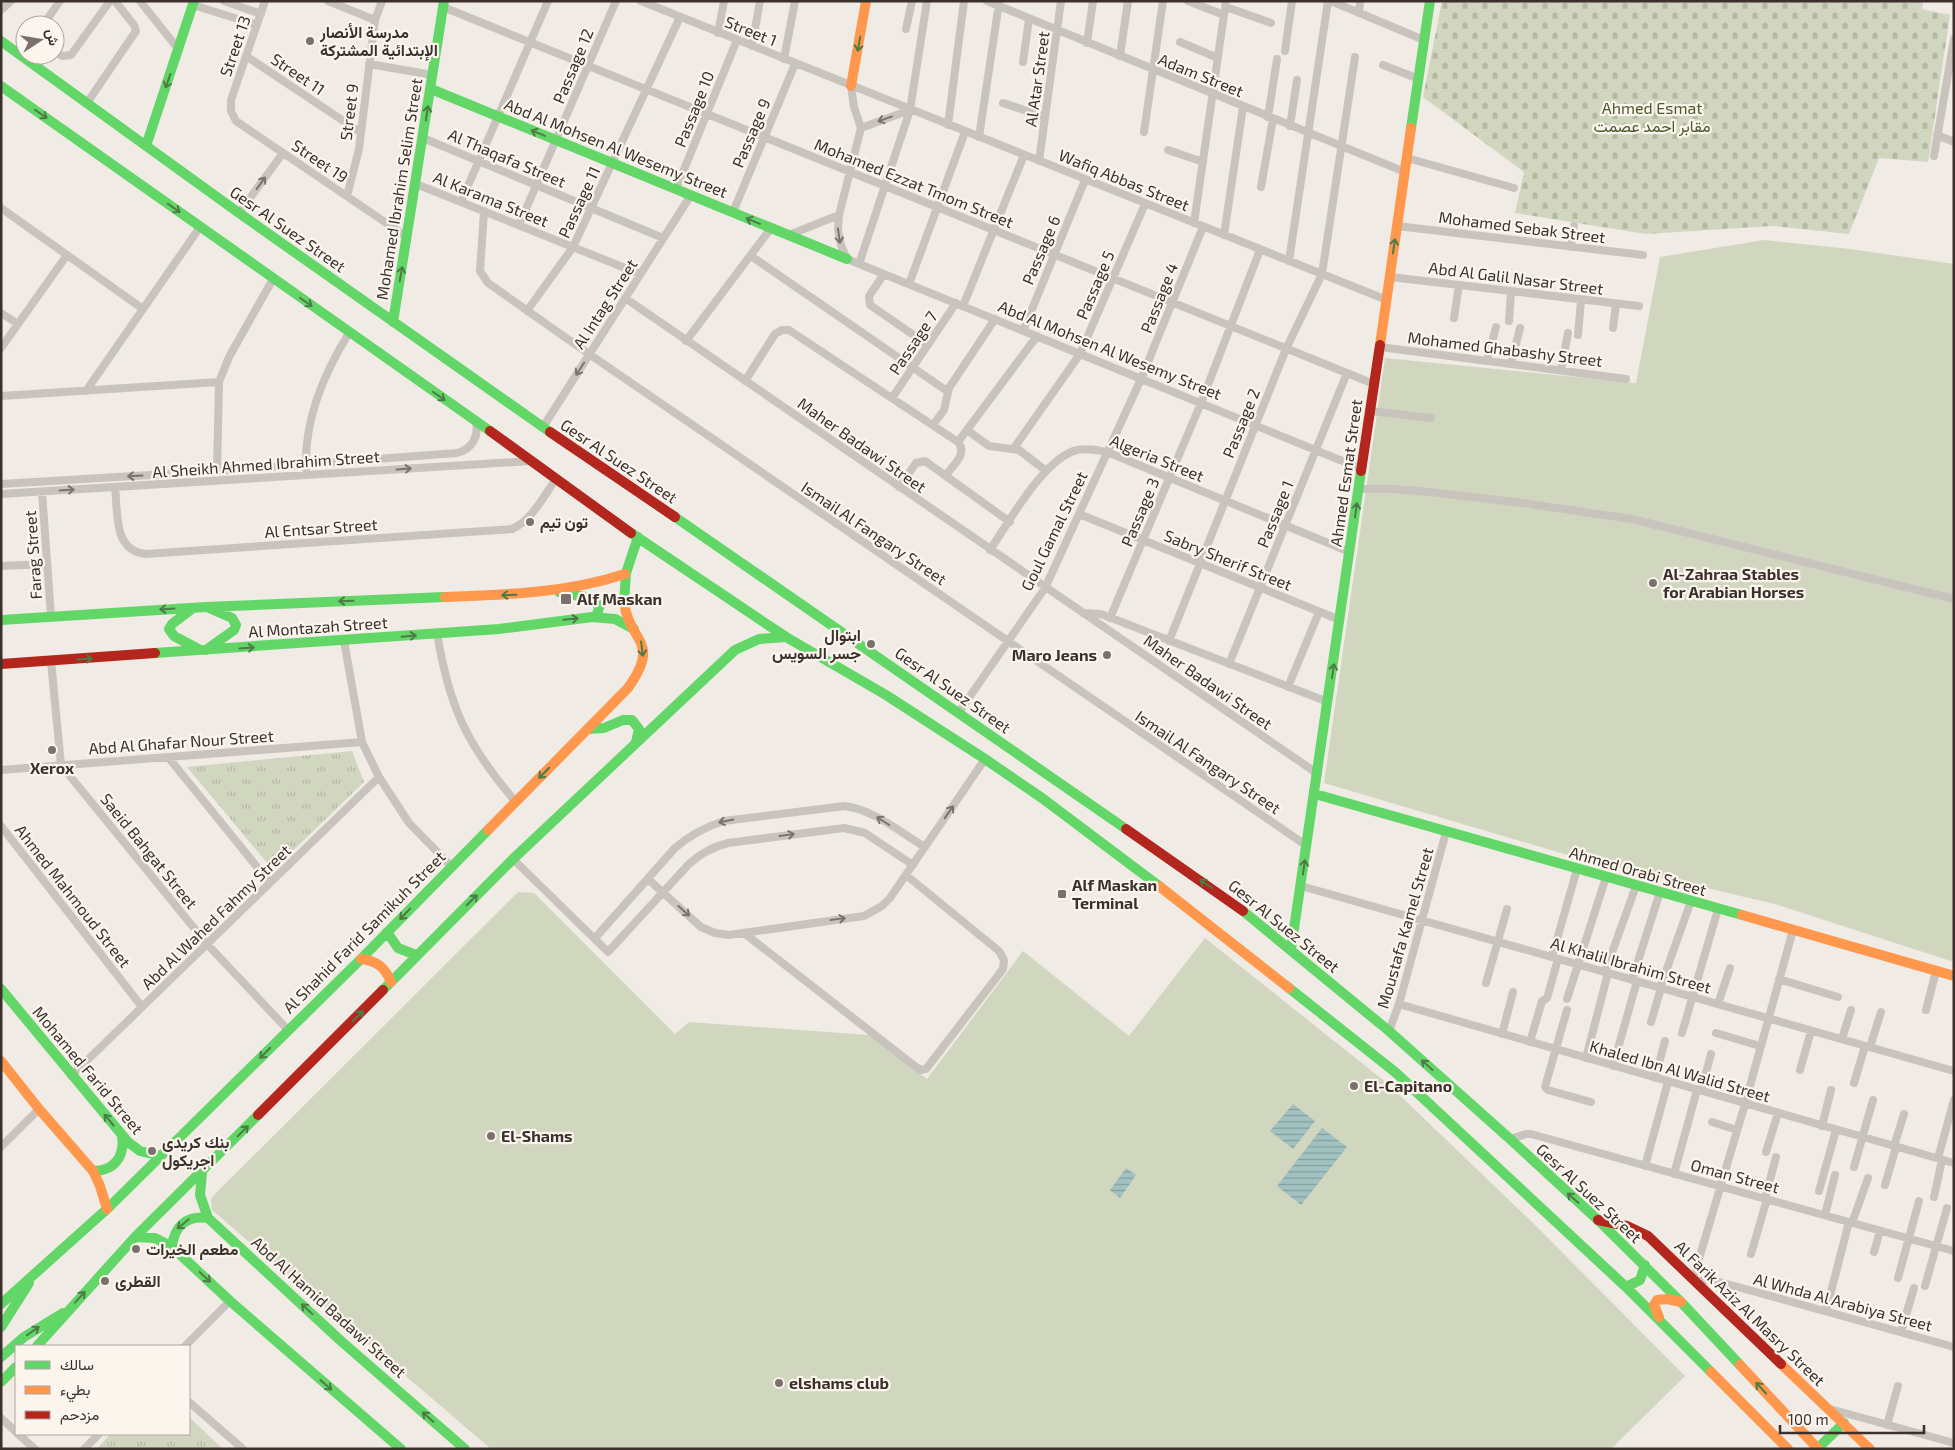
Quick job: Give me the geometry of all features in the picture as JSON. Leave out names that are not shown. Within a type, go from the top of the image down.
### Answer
[{"type":"main road","points":[[851,86],[866,1]]},
{"type":"main road","name":"Ahmed Esmat Street","points":[[1291,949],[1430,1]]},
{"type":"main road","points":[[146,146],[193,3]]},
{"type":"main road","name":"Mohamed Ibrahim Selim Street","points":[[393,322],[444,4]]},
{"type":"main road","name":"Gesr Al Suez Street","points":[[1,41],[542,427],[959,712],[1230,901],[1291,949],[1389,1032],[1598,1220],[1681,1302],[1818,1449]]},
{"type":"main road","points":[[1,86],[532,460],[638,537],[786,638],[886,695],[985,759],[1042,798],[1168,893],[1395,1072],[1554,1218],[1662,1321],[1788,1449]]},
{"type":"main road","name":"Abd Al Mohsen Al Wesemy Street","points":[[431,89],[847,259]]},
{"type":"main road","name":"Al Shahid Farid Samikuh Street","points":[[1,1304],[107,1209],[161,1156],[361,959],[628,688],[641,666],[643,647],[626,612],[624,600],[625,574],[632,549],[638,537]]},
{"type":"main road","name":"Al Montazah Street","points":[[1,620],[206,607],[524,594],[598,583],[625,574]]},
{"type":"main road","points":[[551,590],[595,599],[599,608],[596,617]]},
{"type":"main road","points":[[194,608],[172,624],[169,629],[174,636],[202,651],[234,630],[236,625],[232,618],[206,607]]},
{"type":"main road","name":"Al Montazah Street","points":[[1,664],[499,629],[596,617],[615,619],[634,629]]},
{"type":"main road","points":[[38,1345],[135,1236],[202,1172],[513,859],[636,742],[735,650],[747,643],[762,638],[786,638]]},
{"type":"main road","points":[[588,728],[605,727],[620,719],[627,719],[634,722],[639,729],[636,742]]},
{"type":"main road","name":"Ahmed Orabi Street","points":[[1315,794],[1954,976]]},
{"type":"main road","points":[[387,932],[391,942],[398,949],[416,955]]},
{"type":"main road","points":[[361,959],[372,959],[381,964],[388,972],[391,982]]},
{"type":"main road","name":"Mohamed Farid Street","points":[[1,989],[71,1076],[133,1148],[140,1152],[161,1156]]},
{"type":"main road","points":[[1,1061],[93,1172],[103,1193],[107,1209]]},
{"type":"main road","points":[[93,1172],[108,1170],[119,1160],[124,1146],[122,1136]]},
{"type":"main road","name":"Abd Al Hamid Badawi Street","points":[[202,1172],[200,1195],[208,1218],[341,1341],[465,1449]]},
{"type":"main road","points":[[172,1247],[175,1231],[182,1222],[192,1217],[208,1218]]},
{"type":"main road","name":"Al Farik Aziz Al Masry Street","points":[[1598,1220],[1617,1223],[1642,1233],[1694,1280],[1870,1449]]},
{"type":"main road","points":[[135,1236],[155,1238],[172,1247],[230,1301],[401,1449]]},
{"type":"main road","points":[[1626,1287],[1640,1280],[1645,1265]]},
{"type":"main road","points":[[1,1327],[22,1298],[34,1275]]},
{"type":"main road","points":[[1662,1321],[1655,1309],[1655,1302],[1664,1299],[1681,1302]]},
{"type":"main road","points":[[1,1357],[24,1337],[68,1310]]},
{"type":"main road","points":[[1,1382],[15,1368]]},
{"type":"main road","points":[[1818,1449],[1844,1423]]},
{"type":"street","points":[[1,10],[11,1]]},
{"type":"street","points":[[50,15],[60,1]]},
{"type":"street","points":[[65,56],[71,56],[110,1]]},
{"type":"street","points":[[87,103],[135,34],[136,28],[115,1]]},
{"type":"street","points":[[140,1],[178,50]]},
{"type":"street","points":[[224,1],[260,14]]},
{"type":"street","name":"Street 13","points":[[231,100],[265,1]]},
{"type":"street","points":[[328,1],[375,20]]},
{"type":"street","name":"Street 9","points":[[347,196],[356,165],[375,20],[382,1]]},
{"type":"street","points":[[461,202],[548,1]]},
{"type":"street","name":"Passage 12","points":[[519,225],[616,1]]},
{"type":"street","points":[[718,32],[724,1]]},
{"type":"street","points":[[752,46],[760,1]]},
{"type":"street","points":[[784,59],[795,1]]},
{"type":"street","points":[[906,29],[912,1]]},
{"type":"street","points":[[859,264],[910,110],[927,1]]},
{"type":"street","points":[[948,125],[964,1]]},
{"type":"street","name":"Adam Street","points":[[987,1],[999,4],[1057,31],[1405,172]]},
{"type":"street","name":"Al Atar Street","points":[[1039,161],[1062,1]]},
{"type":"street","points":[[1087,42],[1093,1]]},
{"type":"street","points":[[1120,56],[1128,1]]},
{"type":"street","points":[[1144,132],[1163,1]]},
{"type":"street","points":[[1188,1],[1224,16]]},
{"type":"street","points":[[1285,51],[1292,1]]},
{"type":"street","points":[[1289,261],[1329,1],[1424,40]]},
{"type":"street","points":[[1359,13],[1360,1]]},
{"type":"street","name":"Street 1","points":[[645,2],[851,86]]},
{"type":"street","points":[[193,3],[257,25]]},
{"type":"street","points":[[1194,223],[1225,3],[1271,23]]},
{"type":"street","name":"Mohamed Ezzat Tmom Street","points":[[444,4],[588,66],[1374,384]]},
{"type":"street","points":[[979,137],[999,4]]},
{"type":"street","name":"Passage 11","points":[[527,310],[574,247],[680,17]]},
{"type":"street","points":[[1023,62],[1029,19]]},
{"type":"street","points":[[1934,156],[1954,39]]},
{"type":"street","name":"Passage 10","points":[[676,189],[737,40]]},
{"type":"street","points":[[1180,42],[1218,58]]},
{"type":"street","name":"Street 11","points":[[246,56],[360,132]]},
{"type":"street","name":"Passage 2","points":[[1169,641],[1286,349],[1322,274],[1355,57]]},
{"type":"street","points":[[1261,187],[1277,58]]},
{"type":"street","points":[[369,64],[433,75]]},
{"type":"street","name":"Passage 9","points":[[733,212],[795,64]]},
{"type":"street","points":[[1383,65],[1419,80]]},
{"type":"street","points":[[1290,126],[1297,80]]},
{"type":"street","points":[[847,259],[841,245],[838,230],[839,215],[861,128],[854,107],[851,86]]},
{"type":"street","name":"Wafiq Abbas Street","points":[[851,86],[1386,300]]},
{"type":"street","points":[[1945,88],[1954,91]]},
{"type":"street","name":"Street 19","points":[[231,100],[231,111],[236,121],[407,237]]},
{"type":"street","points":[[1003,104],[1045,117]]},
{"type":"street","points":[[1224,235],[1242,107]]},
{"type":"street","points":[[861,128],[910,110]]},
{"type":"street","points":[[909,284],[966,132]]},
{"type":"street","points":[[1938,135],[1954,142]]},
{"type":"street","name":"Al Thaqafa Street","points":[[423,138],[663,238]]},
{"type":"street","points":[[1168,150],[1203,162]]},
{"type":"street","points":[[240,213],[284,153]]},
{"type":"street","name":"Passage 7","points":[[892,398],[928,345],[959,305],[994,230],[1024,155]]},
{"type":"street","points":[[1407,158],[1514,188]]},
{"type":"street","name":"Passage 6","points":[[1022,331],[1085,180]]},
{"type":"street","name":"Al Karama Street","points":[[416,184],[640,274]]},
{"type":"street","name":"Al Intag Street","points":[[542,427],[691,195]]},
{"type":"street","name":"Passage 5","points":[[1014,448],[1080,354],[1145,204]]},
{"type":"street","points":[[1,208],[143,309]]},
{"type":"street","name":"Ismail Al Fangary Street","points":[[484,211],[480,271],[488,283],[1307,846]]},
{"type":"street","points":[[790,236],[839,215]]},
{"type":"street","name":"Mohamed Sebak Street","points":[[1397,226],[1643,255]]},
{"type":"street","points":[[1571,247],[1574,226]]},
{"type":"street","points":[[86,391],[200,227]]},
{"type":"street","name":"Passage 4","points":[[1141,379],[1203,227]]},
{"type":"street","points":[[686,340],[771,228]]},
{"type":"street","name":"Passage 3","points":[[1110,618],[1201,403],[1260,250]]},
{"type":"street","points":[[1,348],[67,255]]},
{"type":"street","points":[[751,256],[948,391]]},
{"type":"street","name":"Abd Al Mohsen Al Wesemy Street","points":[[847,259],[1362,469]]},
{"type":"street","points":[[884,274],[869,296],[870,305],[928,345]]},
{"type":"street","name":"Abd Al Galil Nasar Street","points":[[1390,277],[1639,306]]},
{"type":"street","points":[[216,471],[219,382],[229,357],[273,278]]},
{"type":"street","points":[[1454,318],[1459,285]]},
{"type":"street","points":[[1508,321],[1511,291]]},
{"type":"street","name":"Maher Badawi Street","points":[[625,298],[1318,774]]},
{"type":"street","points":[[1578,335],[1582,300]]},
{"type":"street","points":[[1613,328],[1616,304]]},
{"type":"street","points":[[1,313],[18,324]]},
{"type":"street","points":[[933,425],[944,410],[948,391],[995,320]]},
{"type":"street","points":[[1487,361],[1496,327]]},
{"type":"street","points":[[1512,364],[1520,328]]},
{"type":"street","points":[[745,381],[775,334],[789,330],[958,442],[962,448],[962,454],[946,475]]},
{"type":"street","points":[[306,475],[309,429],[318,394],[332,361],[350,332]]},
{"type":"street","points":[[1561,370],[1568,334]]},
{"type":"street","points":[[958,442],[1037,336]]},
{"type":"street","name":"Mohamed Ghabashy Street","points":[[1380,347],[1626,379]]},
{"type":"street","name":"Passage 1","points":[[1230,664],[1347,373]]},
{"type":"street","name":"Goul Gamal Street","points":[[959,712],[1045,588],[1141,379]]},
{"type":"street","points":[[1,396],[219,382]]},
{"type":"street","points":[[1370,411],[1431,418]]},
{"type":"street","points":[[470,464],[470,458],[462,451],[471,445],[476,436],[476,422]]},
{"type":"street","points":[[967,430],[989,446],[1019,450],[1045,470]]},
{"type":"street","name":"Algeria Street","points":[[990,550],[1045,470],[1063,456],[1077,450],[1091,449],[1107,452],[1350,552]]},
{"type":"street","name":"Al Sheikh Ahmed Ibrahim Street","points":[[1,484],[216,471],[462,451]]},
{"type":"street","name":"Al Sheikh Ahmed Ibrahim Street","points":[[1,494],[532,460]]},
{"type":"street","points":[[899,487],[916,463],[920,460],[925,460],[1010,522]]},
{"type":"street","name":"Al Entsar Street","points":[[115,487],[120,533],[123,542],[137,553],[146,554],[512,529],[522,524],[529,517],[556,479]]},
{"type":"street","points":[[1359,489],[1430,492],[1632,519],[1954,599]]},
{"type":"street","name":"Farag Street","points":[[42,492],[51,616]]},
{"type":"street","name":"Sabry Sherif Street","points":[[1079,514],[1340,620]]},
{"type":"street","points":[[1,566],[47,564]]},
{"type":"street","points":[[1288,687],[1319,612]]},
{"type":"street","name":"Maher Badawi Street","points":[[1083,614],[1092,613],[1110,618],[1328,702]]},
{"type":"street","points":[[437,633],[445,679],[454,706],[469,739],[489,770],[515,801]]},
{"type":"street","points":[[344,641],[362,742],[379,777],[410,823],[451,866]]},
{"type":"street","points":[[51,661],[61,766]]},
{"type":"street","name":"Abd Al Ghafar Nour Street","points":[[1,770],[362,742]]},
{"type":"street","points":[[168,757],[270,883]]},
{"type":"street","points":[[648,879],[701,927],[715,933],[729,935],[864,916],[882,906],[906,875],[985,759]]},
{"type":"street","name":"Saeid Bahgat Street","points":[[61,766],[207,944],[288,1030]]},
{"type":"street","name":"Abd Al Wahed Fahmy Street","points":[[71,1076],[379,777]]},
{"type":"street","points":[[595,938],[675,848],[689,836],[706,827],[724,821],[845,806],[869,812],[925,847]]},
{"type":"street","name":"Ahmed Mahmoud Street","points":[[1,826],[142,1007]]},
{"type":"street","points":[[513,859],[608,952],[700,854],[714,847],[728,843],[833,829],[849,829],[865,833],[913,864]]},
{"type":"street","name":"Moustafa Kamel Street","points":[[1389,1032],[1399,1004],[1446,832]]},
{"type":"street","points":[[1530,1042],[1542,1001],[1547,998],[1577,869]]},
{"type":"street","points":[[744,933],[916,1067],[921,1070],[926,1069],[1003,969],[1004,960],[999,951],[906,875]]},
{"type":"street","points":[[1567,999],[1606,877]]},
{"type":"street","name":"Al Khalil Ibrahim Street","points":[[1301,886],[1954,1071]]},
{"type":"street","points":[[1586,1058],[1607,973],[1636,886]]},
{"type":"street","points":[[1613,1066],[1660,892]]},
{"type":"street","points":[[1651,1022],[1660,988],[1691,901]]},
{"type":"street","points":[[1486,983],[1507,909]]},
{"type":"street","points":[[1682,1033],[1718,909]]},
{"type":"street","points":[[1694,1280],[1793,930]]},
{"type":"street","points":[[1718,1004],[1730,968]]},
{"type":"street","points":[[1926,1010],[1936,971]]},
{"type":"street","points":[[1779,979],[1838,997]]},
{"type":"street","points":[[1502,1034],[1514,992]]},
{"type":"street","name":"Khaled Ibn Al Walid Street","points":[[1399,1004],[1954,1163]]},
{"type":"street","points":[[1567,1010],[1546,1089],[1591,1102]]},
{"type":"street","points":[[1842,1040],[1851,1010]]},
{"type":"street","points":[[1854,1083],[1881,1012]]},
{"type":"street","points":[[1800,1070],[1811,1031]]},
{"type":"street","points":[[1716,1033],[1760,1046]]},
{"type":"street","points":[[1655,1078],[1665,1041]]},
{"type":"street","points":[[1674,1174],[1711,1054]]},
{"type":"street","points":[[1645,1166],[1668,1082]]},
{"type":"street","points":[[1822,1126],[1831,1090]]},
{"type":"street","points":[[1854,1167],[1872,1100]]},
{"type":"street","points":[[1934,1197],[1940,1159],[1954,1100]]},
{"type":"street","points":[[1,1147],[39,1109]]},
{"type":"street","points":[[1766,1152],[1778,1113]]},
{"type":"street","points":[[1885,1184],[1904,1114]]},
{"type":"street","points":[[1712,1122],[1737,1130]]},
{"type":"street","points":[[1819,1191],[1836,1130]]},
{"type":"street","name":"Oman Street","points":[[1510,1139],[1531,1134],[1954,1251]]},
{"type":"street","points":[[1751,1254],[1776,1157]]},
{"type":"street","points":[[1825,1216],[1835,1175]]},
{"type":"street","points":[[1826,1311],[1851,1222],[1868,1178]]},
{"type":"street","points":[[1898,1278],[1919,1202]]},
{"type":"street","points":[[1925,1286],[1947,1208]]},
{"type":"street","points":[[1874,1252],[1880,1231]]},
{"type":"street","name":"Al Whda Al Arabiya Street","points":[[1694,1280],[1708,1279],[1954,1346]]},
{"type":"street","points":[[1901,1332],[1914,1288]]},
{"type":"street","points":[[186,1345],[230,1301]]},
{"type":"street","points":[[1887,1425],[1898,1386]]},
{"type":"street","points":[[190,1403],[243,1449]]},
{"type":"street","points":[[1829,1409],[1954,1443]]},
{"type":"street","points":[[1,1418],[15,1431]]},
{"type":"street","points":[[19,1435],[35,1449]]},
{"type":"street","points":[[84,1449],[98,1435]]},
{"type":"green space","name":"Ahmed Esmat مقابر احمد عصمت","points":[[1442,1],[1923,1],[1922,9],[1950,15],[1928,162],[1879,158],[1849,234],[1772,226],[1646,234],[1515,213],[1524,172],[1423,97]]},
{"type":"green space","name":"Al-Zahraa Stables for Arabian Horses","points":[[1764,240],[1850,249],[1954,264],[1954,962],[1775,904],[1578,858],[1324,783],[1385,358],[1636,383],[1660,257]]},
{"type":"green space","points":[[352,751],[364,782],[273,870],[187,767]]},
{"type":"green space","points":[[518,892],[534,893],[675,1034],[689,1022],[869,1035],[927,1079],[1023,951],[1129,1036],[1205,938],[1388,1084],[1530,1220],[1685,1376],[1611,1449],[491,1449],[212,1210],[211,1198]]},
{"type":"green space","points":[[190,1418],[223,1449],[97,1449],[109,1435],[190,1435]]},
{"type":"water","points":[[1293,1104],[1315,1121],[1293,1149],[1270,1131]]},
{"type":"water","points":[[1322,1128],[1347,1147],[1301,1205],[1277,1186]]},
{"type":"water","points":[[1126,1168],[1136,1175],[1120,1198],[1110,1190]]},
{"type":"traffic: fast","points":[[146,146],[194,1]]},
{"type":"traffic: fast","points":[[393,322],[444,1]]},
{"type":"traffic: fast","points":[[1411,128],[1430,1]]},
{"type":"traffic: fast","points":[[1,41],[239,213],[550,432]]},
{"type":"traffic: fast","points":[[1,86],[490,431]]},
{"type":"traffic: fast","points":[[431,89],[847,259]]},
{"type":"traffic: fast","points":[[1291,949],[1361,471]]},
{"type":"traffic: fast","points":[[675,517],[1126,829]]},
{"type":"traffic: fast","points":[[631,533],[786,637],[886,695],[985,759],[1042,798],[1159,886]]},
{"type":"traffic: fast","points":[[624,602],[626,573],[638,537]]},
{"type":"traffic: fast","points":[[559,592],[595,599],[599,608],[596,617]]},
{"type":"traffic: fast","points":[[1,620],[206,607],[445,597]]},
{"type":"traffic: fast","points":[[193,608],[172,624],[169,629],[174,636],[200,650]]},
{"type":"traffic: fast","points":[[206,650],[234,630],[236,625],[232,618],[209,608]]},
{"type":"traffic: fast","points":[[155,653],[499,629],[592,617],[615,619],[634,629]]},
{"type":"traffic: fast","points":[[383,990],[513,859],[735,650],[759,639],[786,637]]},
{"type":"traffic: fast","points":[[588,729],[604,728],[623,720],[632,720],[639,729],[636,742]]},
{"type":"traffic: fast","points":[[1315,794],[1742,915]]},
{"type":"traffic: fast","points":[[1,1304],[107,1209],[361,959],[488,830]]},
{"type":"traffic: fast","points":[[1243,911],[1389,1031],[1510,1139],[1598,1220],[1681,1302],[1740,1365]]},
{"type":"traffic: fast","points":[[387,932],[398,948],[416,955]]},
{"type":"traffic: fast","points":[[1289,988],[1395,1072],[1626,1287],[1711,1372]]},
{"type":"traffic: fast","points":[[1,989],[128,1142],[140,1151],[161,1156]]},
{"type":"traffic: fast","points":[[38,1345],[135,1237],[258,1115]]},
{"type":"traffic: fast","points":[[93,1171],[107,1168],[116,1161],[122,1150],[122,1136]]},
{"type":"traffic: fast","points":[[202,1172],[200,1195],[208,1218],[341,1341],[465,1449]]},
{"type":"traffic: fast","points":[[172,1247],[176,1233],[183,1224],[194,1218],[208,1218]]},
{"type":"traffic: fast","points":[[135,1237],[155,1238],[172,1247],[230,1301],[401,1449]]},
{"type":"traffic: fast","points":[[1626,1287],[1640,1280],[1645,1265]]},
{"type":"traffic: fast","points":[[1,1327],[29,1283]]},
{"type":"traffic: fast","points":[[1,1357],[24,1337],[63,1313]]},
{"type":"traffic: fast","points":[[1,1382],[15,1368]]},
{"type":"traffic: fast","points":[[1818,1448],[1844,1423]]},
{"type":"traffic: slow","points":[[851,86],[866,1]]},
{"type":"traffic: slow","points":[[1380,345],[1411,128]]},
{"type":"traffic: slow","points":[[445,597],[536,592],[581,585],[625,574]]},
{"type":"traffic: slow","points":[[488,830],[628,688],[638,672],[643,651],[641,642],[627,615],[624,602]]},
{"type":"traffic: slow","points":[[1159,886],[1289,988]]},
{"type":"traffic: slow","points":[[1742,915],[1954,976]]},
{"type":"traffic: slow","points":[[361,959],[372,961],[380,966],[386,972],[391,982]]},
{"type":"traffic: slow","points":[[1,1061],[39,1109],[93,1171],[107,1209]]},
{"type":"traffic: slow","points":[[1659,1317],[1654,1305],[1657,1300],[1667,1299],[1681,1302]]},
{"type":"traffic: slow","points":[[1781,1364],[1870,1449]]},
{"type":"traffic: slow","points":[[1740,1365],[1818,1449]]},
{"type":"traffic: slow","points":[[1711,1372],[1788,1449]]},
{"type":"traffic: jam","points":[[1361,471],[1380,345]]},
{"type":"traffic: jam","points":[[490,431],[631,533]]},
{"type":"traffic: jam","points":[[550,432],[675,517]]},
{"type":"traffic: jam","points":[[1,664],[155,653]]},
{"type":"traffic: jam","points":[[1126,829],[1243,911]]},
{"type":"traffic: jam","points":[[258,1115],[383,990]]},
{"type":"traffic: jam","points":[[1598,1220],[1627,1226],[1648,1236],[1781,1364]]},
{"type":"place","name":"مدرسة الأنصار الإبتدائية المشتركة","points":[[310,41]]},
{"type":"place","name":"تون تيم","points":[[530,522]]},
{"type":"place","name":"Al-Zahraa Stables for Arabian Horses","points":[[1653,583]]},
{"type":"place","name":"Alf Maskan","points":[[566,599]]},
{"type":"place","name":"ابتوال جسر السويس","points":[[871,644]]},
{"type":"place","name":"Maro Jeans","points":[[1107,655]]},
{"type":"place","name":"Xerox","points":[[52,750]]},
{"type":"place","name":"Alf Maskan Terminal","points":[[1062,894]]},
{"type":"place","name":"El-Capitano","points":[[1354,1086]]},
{"type":"place","name":"El-Shams","points":[[491,1136]]},
{"type":"place","name":"بنك كريدى اجريكول","points":[[152,1151]]},
{"type":"place","name":"مطعم الخيرات","points":[[136,1249]]},
{"type":"place","name":"القطرى","points":[[105,1281]]},
{"type":"place","name":"elshams club","points":[[779,1383]]}]
